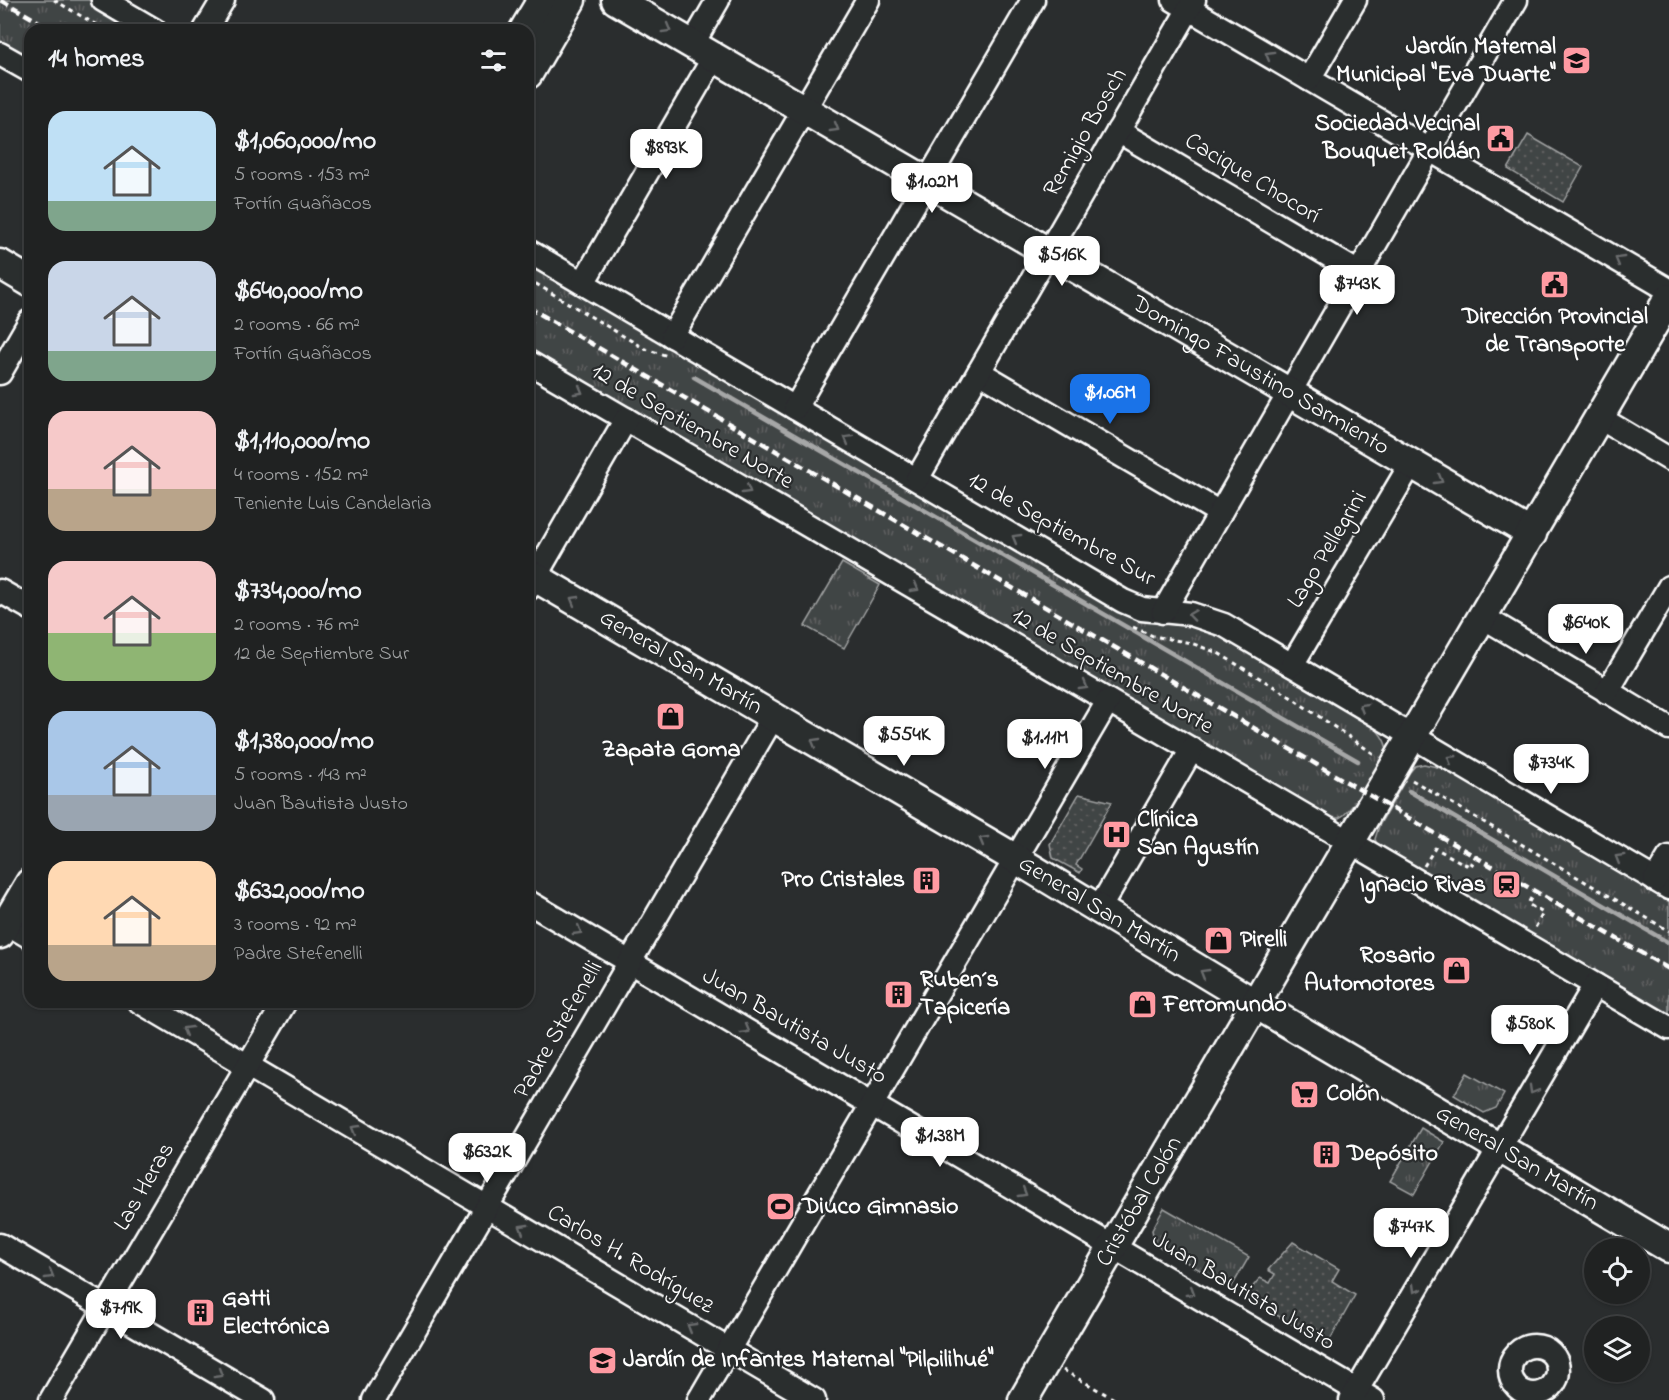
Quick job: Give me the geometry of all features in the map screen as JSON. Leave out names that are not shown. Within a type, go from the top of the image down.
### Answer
[{"type":"main road","points":[[528,24],[542,0]]},
{"type":"main road","points":[[534,64],[571,0]]},
{"type":"main road","name":"Domingo Faustino Sarmiento","points":[[616,0],[1532,534]]},
{"type":"main road","points":[[0,264],[24,278]]},
{"type":"main road","points":[[1254,1003],[1351,842],[1669,298]]},
{"type":"main road","name":"General San Martín","points":[[534,582],[773,717],[1016,859],[1254,1003],[1669,1248]]},
{"type":"main road","points":[[9,928],[24,896]]},
{"type":"main road","name":"Cristóbal Colón","points":[[1023,1400],[1254,1003]]},
{"type":"street","points":[[103,0],[144,24]]},
{"type":"street","points":[[209,24],[223,0]]},
{"type":"street","points":[[583,283],[703,51],[718,0]]},
{"type":"street","points":[[672,336],[868,0]]},
{"type":"street","points":[[795,408],[1034,0]]},
{"type":"street","points":[[1309,79],[1355,0]]},
{"type":"street","points":[[1163,612],[1516,0]]},
{"type":"street","points":[[1186,3],[1309,79],[1669,290]]},
{"type":"street","name":"Remigio Bosch","points":[[917,479],[1118,131],[1186,3]]},
{"type":"street","points":[[0,54],[24,68]]},
{"type":"street","name":"Cacique Chocorí","points":[[1118,131],[1359,273]]},
{"type":"street","name":"12 de Septiembre Sur","points":[[534,254],[1123,600],[1143,609],[1191,614],[1214,620],[1662,884]]},
{"type":"street","points":[[0,373],[24,331]]},
{"type":"street","name":"12 de Septiembre Norte","points":[[534,365],[1669,1028]]},
{"type":"street","points":[[979,372],[1220,513]]},
{"type":"street","points":[[1600,418],[1669,459]]},
{"type":"street","points":[[534,573],[626,419]]},
{"type":"street","name":"Lago Pellegrini","points":[[1292,665],[1411,464]]},
{"type":"street","points":[[1607,692],[1669,587]]},
{"type":"street","points":[[0,591],[24,605]]},
{"type":"street","points":[[1483,617],[1669,728]]},
{"type":"street","points":[[699,1400],[1108,701]]},
{"type":"street","name":"Padre Stefenelli","points":[[374,1400],[773,717]]},
{"type":"street","points":[[1099,909],[1192,749]]},
{"type":"street","points":[[1662,884],[1669,857]]},
{"type":"street","name":"Juan Bautista Justo","points":[[534,906],[1113,1246],[1360,1397]]},
{"type":"street","points":[[1360,1397],[1499,1148],[1595,985]]},
{"type":"street","name":"Carlos H. Rodríguez","points":[[150,1008],[814,1400]]},
{"type":"street","name":"Las Heras","points":[[51,1400],[281,1008]]},
{"type":"street","points":[[0,1245],[263,1400]]},
{"type":"path","points":[[54,0],[95,24]]},
{"type":"path","points":[[1407,777],[1669,931]]},
{"type":"path","points":[[1416,880],[1435,848],[1466,865],[1468,861],[1474,865]]},
{"type":"path","points":[[1526,944],[1543,913],[1528,904],[1531,898]]},
{"type":"path","points":[[1046,1359],[1116,1400]]},
{"type":"green space","points":[[0,0],[89,0],[130,24],[24,24],[24,60],[0,46]]},
{"type":"green space","points":[[1528,135],[1583,167],[1563,202],[1508,169]]},
{"type":"green space","points":[[534,264],[1145,620],[1196,626],[1214,631],[1370,723],[1385,743],[1386,758],[1370,784],[1344,815],[1339,818],[1329,818],[534,358]]},
{"type":"green space","points":[[842,563],[880,585],[844,648],[805,626]]},
{"type":"green space","points":[[1424,764],[1449,770],[1669,899],[1669,1018],[1378,847],[1375,839],[1379,826],[1410,772],[1415,766]]},
{"type":"green space","points":[[1079,794],[1112,802],[1076,865],[1082,869],[1080,873],[1053,858],[1050,844]]},
{"type":"green space","points":[[1467,1073],[1504,1094],[1496,1108],[1484,1113],[1454,1095]]},
{"type":"green space","points":[[1421,1128],[1444,1142],[1414,1194],[1390,1181]]},
{"type":"green space","points":[[1164,1208],[1249,1257],[1231,1288],[1155,1244],[1152,1230]]},
{"type":"green space","points":[[1293,1242],[1339,1269],[1332,1281],[1355,1295],[1327,1345],[1245,1296],[1260,1278],[1270,1283],[1275,1274],[1268,1270]]},
{"type":"waterway","points":[[694,377],[1358,761]]},
{"type":"waterway","points":[[1409,791],[1669,943]]},
{"type":"railway","points":[[1,0],[43,24]]},
{"type":"railway","points":[[534,310],[1669,969]]},
{"type":"place","name":"Jardín Maternal Municipal \"Eva Duarte\"","points":[[1577,61]]},
{"type":"place","name":"Sociedad Vecinal Bouquet Roldán","points":[[1501,138]]},
{"type":"place","name":"Dirección Provincial de Transporte","points":[[1555,284]]},
{"type":"place","name":"Zapata Goma","points":[[671,717]]},
{"type":"place","name":"Clínica San Agustín","points":[[1116,834]]},
{"type":"place","name":"Pro Cristales","points":[[926,880]]},
{"type":"place","name":"Ignacio Rivas","points":[[1507,885]]},
{"type":"place","name":"Pirelli","points":[[1219,940]]},
{"type":"place","name":"Rosario Automotores","points":[[1456,970]]},
{"type":"place","name":"Ruben´s Tapicería","points":[[899,994]]},
{"type":"place","name":"Ferromundo","points":[[1142,1005]]},
{"type":"place","name":"Colón","points":[[1305,1094]]},
{"type":"place","name":"Depósito","points":[[1326,1154]]},
{"type":"place","name":"Diuco Gimnasio","points":[[781,1207]]},
{"type":"place","name":"Gatti Electrónica","points":[[201,1313]]},
{"type":"place","name":"Jardín de Infantes Maternal \"Pilpilihué\"","points":[[602,1360]]}]
